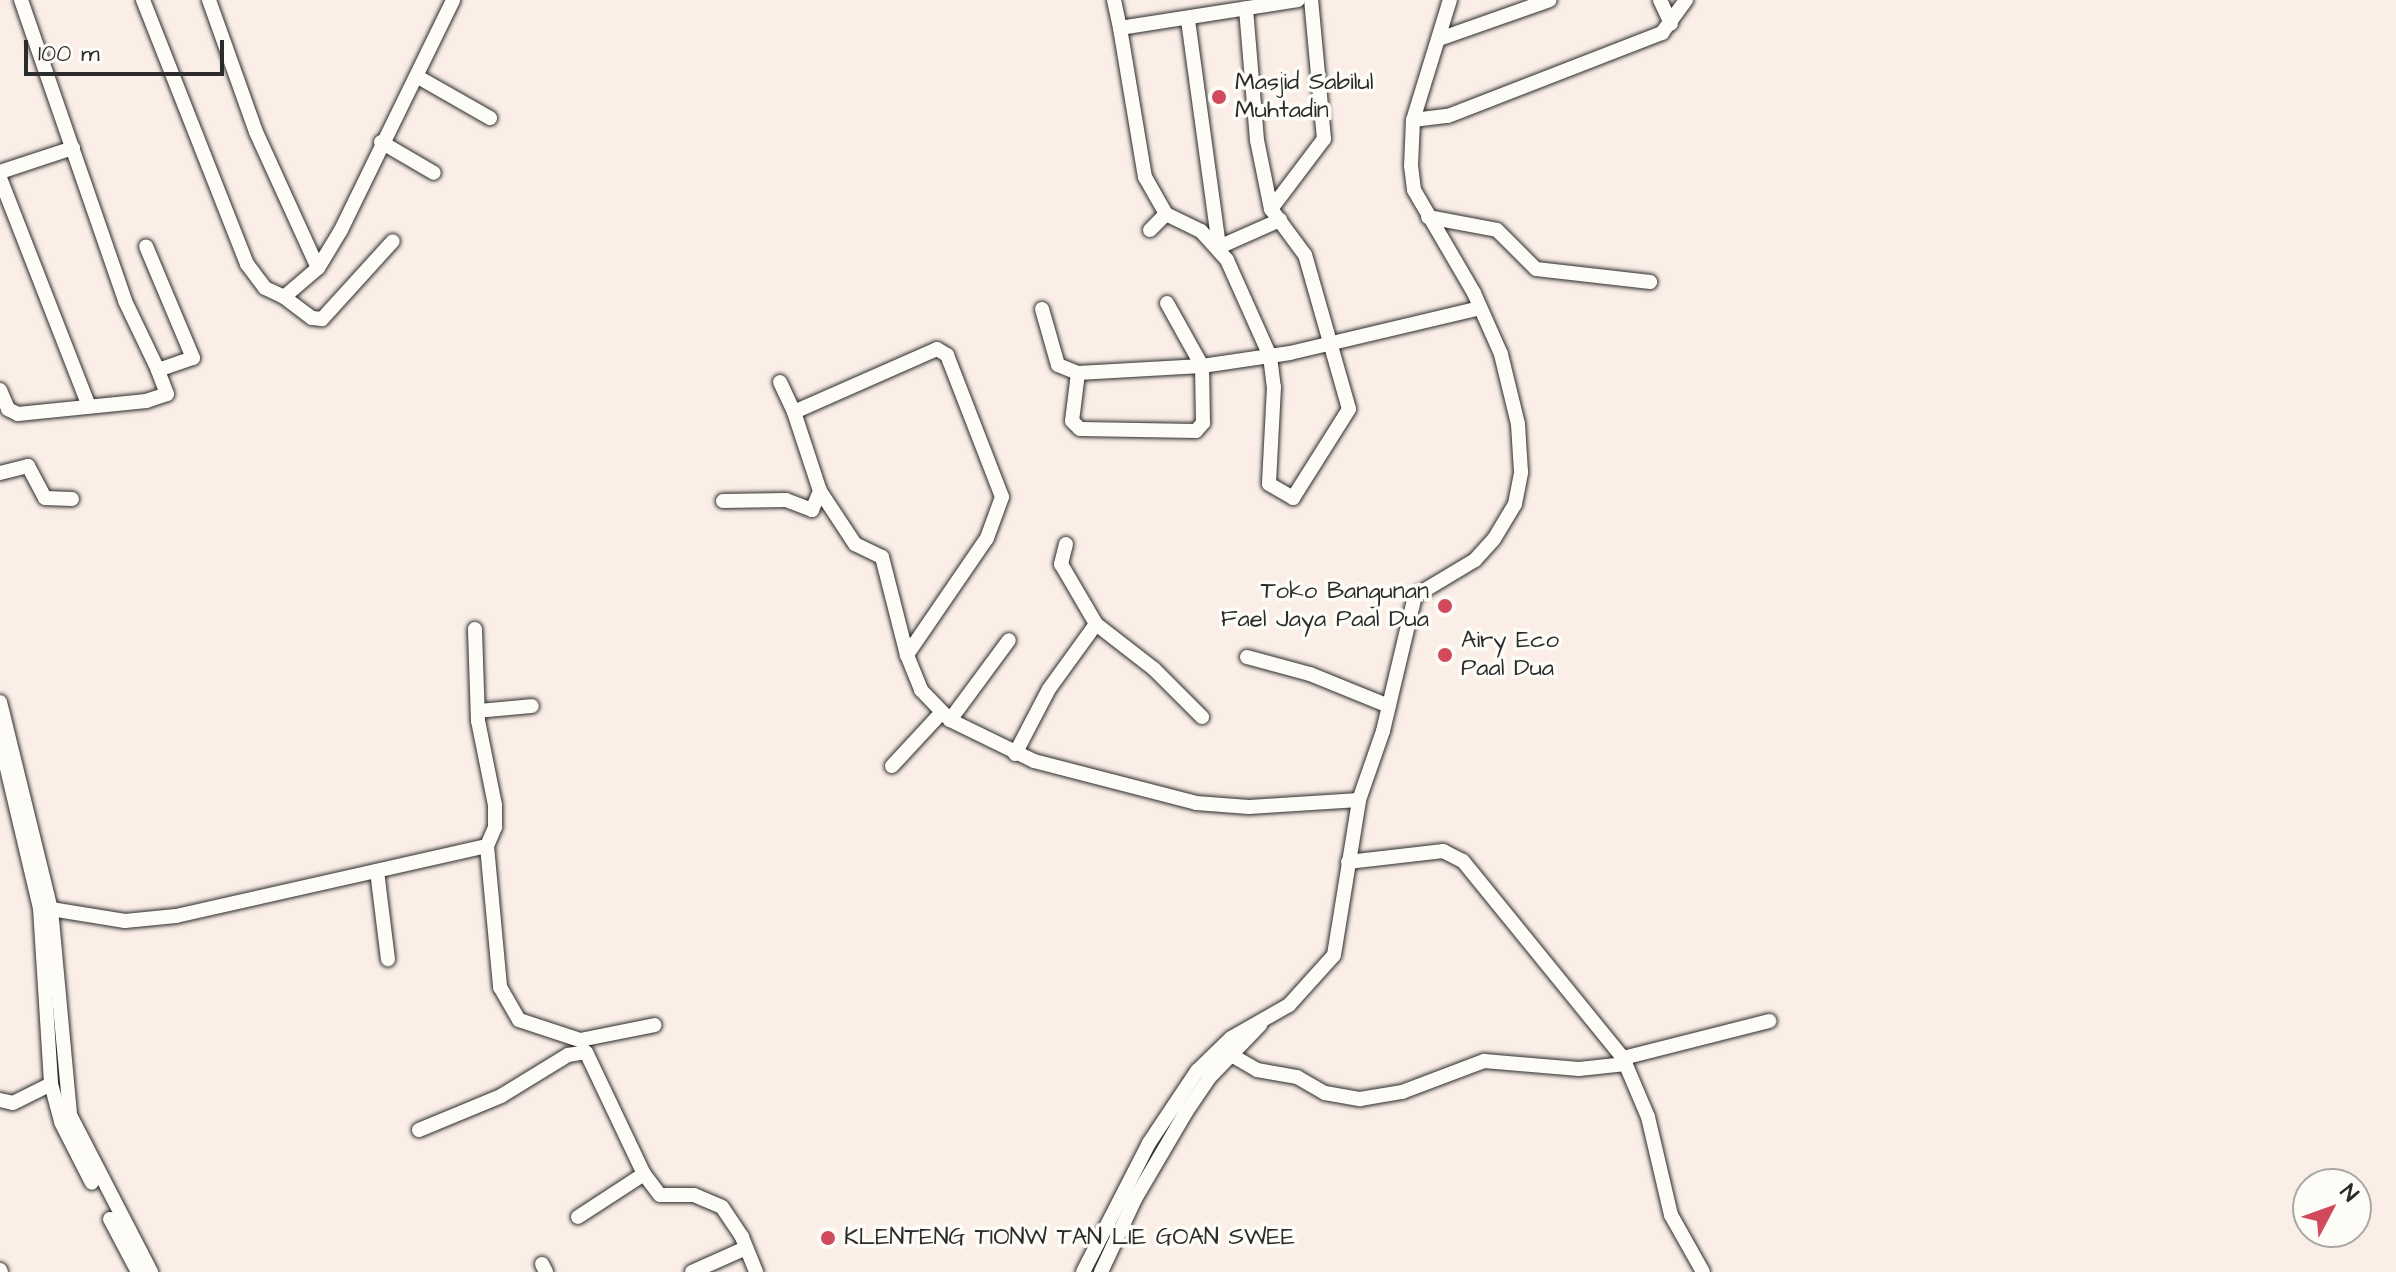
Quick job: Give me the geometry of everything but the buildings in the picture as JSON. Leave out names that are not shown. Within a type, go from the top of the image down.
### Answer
[{"type":"street","points":[[0,390],[8,409],[18,414],[167,394],[125,301],[21,0]]},
{"type":"street","points":[[143,0],[247,264],[265,288],[284,297],[312,318],[322,319],[393,241]]},
{"type":"street","points":[[209,0],[256,132],[318,268]]},
{"type":"street","points":[[284,297],[318,268],[356,204],[381,142],[418,77],[453,0]]},
{"type":"street","points":[[1114,0],[1139,155],[1166,214],[1219,247]]},
{"type":"street","points":[[1120,28],[1188,20],[1298,0]]},
{"type":"street","points":[[1219,247],[1276,215],[1324,139],[1311,0]]},
{"type":"street","points":[[1083,1272],[1170,1106],[1213,1053],[1306,991],[1334,955],[1359,800],[1389,706],[1415,596],[1475,560],[1494,539],[1515,504],[1521,472],[1518,424],[1501,354],[1480,308],[1414,190],[1413,120],[1442,38],[1450,0]]},
{"type":"street","points":[[1442,38],[1550,0]]},
{"type":"street","points":[[1660,0],[1671,24]]},
{"type":"street","points":[[1413,120],[1448,116],[1662,33],[1686,0]]},
{"type":"street","points":[[1188,20],[1219,247],[1270,356],[1274,387],[1269,484],[1293,498],[1347,418],[1334,342],[1305,255],[1276,215],[1257,140],[1246,8]]},
{"type":"street","points":[[418,77],[490,118]]},
{"type":"street","points":[[381,142],[434,173]]},
{"type":"street","points":[[73,148],[0,175],[89,406]]},
{"type":"street","points":[[1150,230],[1166,214]]},
{"type":"street","points":[[1428,217],[1497,230],[1536,269],[1650,282]]},
{"type":"street","points":[[146,246],[193,358],[158,370]]},
{"type":"street","points":[[1078,373],[1072,421],[1080,429],[1193,432],[1203,423],[1202,366],[1167,303]]},
{"type":"street","points":[[1042,309],[1058,365],[1078,373],[1202,366],[1270,356],[1480,308]]},
{"type":"street","points":[[794,412],[937,349],[947,355],[1002,497],[987,538],[907,655]]},
{"type":"street","points":[[780,382],[794,412],[820,491],[855,544],[882,557],[907,655],[921,690],[946,717],[1015,754],[1196,803],[1249,807],[1359,800]]},
{"type":"street","points":[[0,473],[28,466],[45,498],[72,499]]},
{"type":"street","points":[[723,501],[786,500],[812,510],[820,491]]},
{"type":"street","points":[[1066,544],[1064,572],[1096,624],[1154,669],[1202,717]]},
{"type":"street","points":[[1015,754],[1049,689],[1096,624]]},
{"type":"street","points":[[475,629],[478,711],[495,805],[495,827],[487,846],[500,987],[519,1020],[580,1040],[655,1025]]},
{"type":"street","points":[[892,766],[946,717],[1009,640]]},
{"type":"street","points":[[1247,657],[1310,674],[1389,706]]},
{"type":"street","points":[[0,702],[51,909],[70,1115],[151,1272]]},
{"type":"street","points":[[478,711],[532,706]]},
{"type":"street","points":[[0,739],[40,908],[51,1084],[61,1122],[138,1272]]},
{"type":"street","points":[[51,909],[144,920],[487,846]]},
{"type":"street","points":[[1348,862],[1454,853],[1625,1061],[1648,1117],[1671,1215],[1703,1272]]},
{"type":"street","points":[[377,871],[388,959]]},
{"type":"street","points":[[1101,1272],[1163,1152],[1209,1078],[1233,1056],[1265,1018]]},
{"type":"street","points":[[1233,1056],[1257,1070],[1297,1077],[1325,1093],[1360,1099],[1402,1092],[1484,1061],[1579,1069],[1625,1061],[1769,1021]]},
{"type":"street","points":[[419,1130],[501,1096],[568,1055],[586,1052],[644,1174],[660,1195],[694,1195],[722,1207],[756,1272]]},
{"type":"street","points":[[1,1103],[51,1084]]},
{"type":"street","points":[[1149,1143],[1163,1152]]},
{"type":"street","points":[[578,1217],[644,1174]]},
{"type":"street","points":[[692,1272],[746,1248]]},
{"type":"place","name":"Masjid Sabilul Muhtadin","points":[[1219,97]]},
{"type":"place","name":"Toko Bangunan Fael Jaya Paal Dua","points":[[1445,606]]},
{"type":"place","name":"Airy Eco Paal Dua","points":[[1445,655]]},
{"type":"place","name":"KLENTENG TIONW TAN LIE GOAN SWEE","points":[[828,1238]]}]
